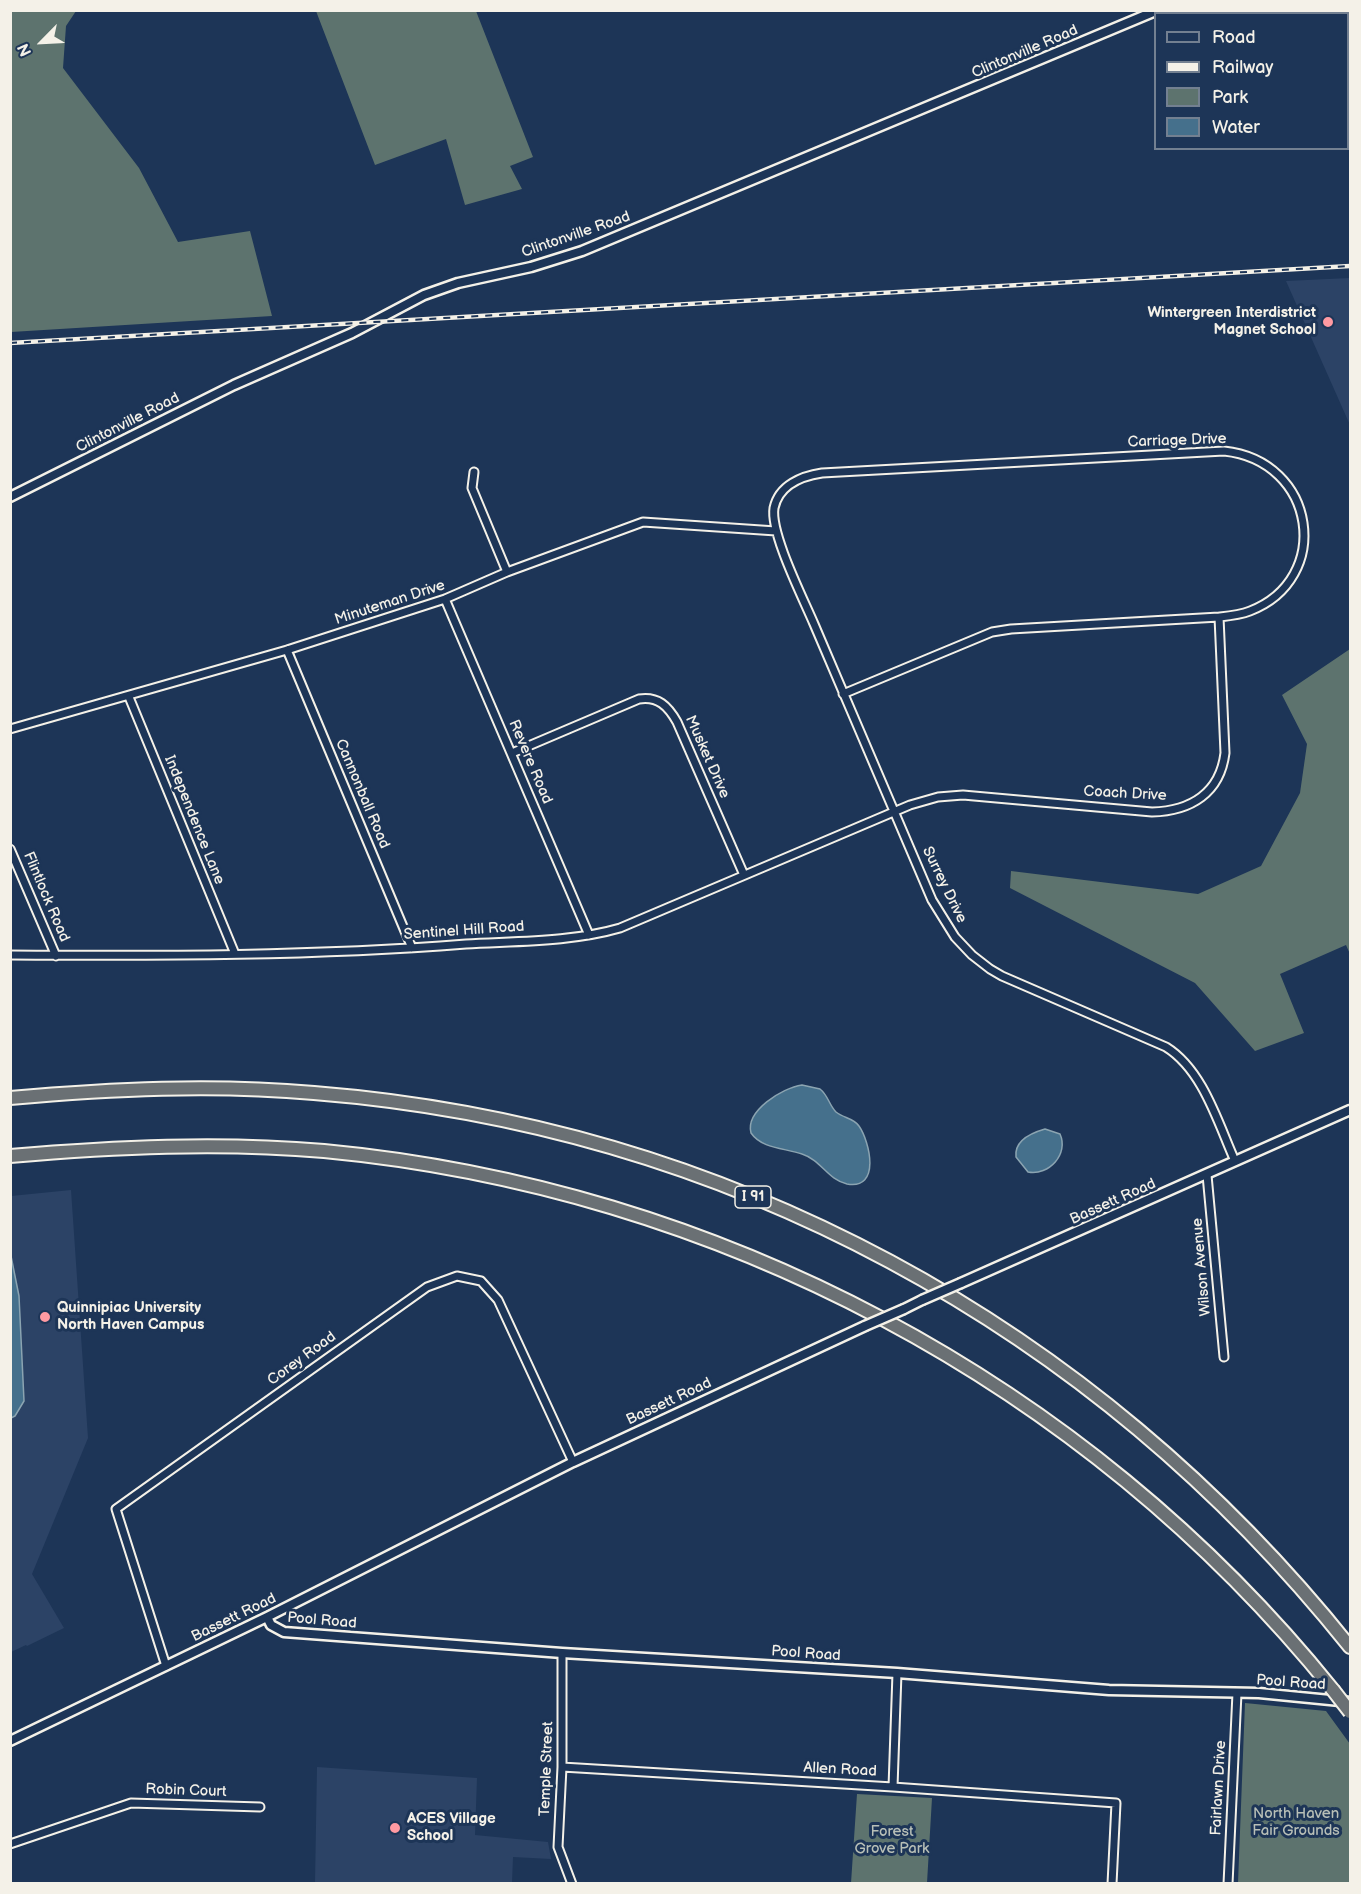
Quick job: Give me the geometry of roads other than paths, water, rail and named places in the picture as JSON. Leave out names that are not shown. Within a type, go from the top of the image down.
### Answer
[{"type":"highway","name":"I 91","points":[[10,1098],[128,1089],[207,1088],[315,1093],[396,1102],[486,1117],[577,1138],[661,1163],[760,1200],[843,1238],[925,1280],[1012,1334],[1093,1392],[1169,1455],[1226,1508],[1279,1563],[1350,1647]]},
{"type":"highway","points":[[10,1156],[193,1146],[290,1149],[389,1159],[489,1176],[573,1196],[650,1218],[752,1256],[834,1293],[918,1337],[997,1386],[1068,1435],[1200,1546],[1277,1626],[1350,1712]]},
{"type":"street","name":"Clintonville Road","points":[[10,497],[234,385],[352,333],[424,295],[459,283],[531,267],[582,251],[1158,10]]},
{"type":"street","name":"Carriage Drive","points":[[776,531],[774,508],[778,498],[791,484],[810,475],[1213,452],[1241,453],[1268,466],[1293,490],[1303,518],[1302,549],[1294,573],[1275,596],[1251,611],[1218,617],[992,632],[843,694]]},
{"type":"street","points":[[474,472],[472,488],[507,572]]},
{"type":"street","name":"Minuteman Drive","points":[[10,729],[286,651],[446,599],[507,572],[643,522],[776,531]]},
{"type":"street","name":"Surrey Drive","points":[[776,531],[843,694],[941,916],[963,947],[1002,976],[1174,1052],[1187,1064],[1199,1081],[1235,1161]]},
{"type":"street","name":"Revere Road","points":[[446,599],[588,935]]},
{"type":"street","name":"Coach Drive","points":[[895,812],[925,800],[952,795],[1152,812],[1177,810],[1200,799],[1221,773],[1225,753],[1218,617]]},
{"type":"street","name":"Cannonball Road","points":[[286,651],[412,948]]},
{"type":"street","name":"Independence Lane","points":[[129,697],[235,954]]},
{"type":"street","name":"Musket Drive","points":[[512,753],[639,699],[657,700],[665,705],[677,722],[744,875]]},
{"type":"street","name":"Sentinel Hill Road","points":[[10,956],[235,954],[412,948],[588,935],[620,928],[895,812]]},
{"type":"street","name":"Flintlock Road","points":[[10,849],[56,956]]},
{"type":"street","name":"Bassett Road","points":[[10,1741],[267,1617],[573,1462],[922,1300],[1350,1110]]},
{"type":"street","name":"Wilson Avenue","points":[[1207,1175],[1224,1357]]},
{"type":"street","name":"Corey Road","points":[[166,1666],[116,1509],[427,1287],[457,1276],[481,1281],[498,1300],[573,1462]]},
{"type":"street","name":"Pool Road","points":[[267,1617],[277,1630],[284,1632],[562,1653],[897,1673],[1109,1690],[1289,1695],[1350,1702]]},
{"type":"street","name":"Temple Street","points":[[562,1653],[562,1767],[558,1848],[572,1884]]},
{"type":"street","points":[[893,1787],[897,1673]]},
{"type":"street","name":"Fairlawn Drive","points":[[1228,1884],[1237,1693]]},
{"type":"street","name":"Allen Road","points":[[562,1767],[1116,1803],[1112,1884]]},
{"type":"street","name":"Robin Court","points":[[10,1844],[131,1803],[260,1807]]},
{"type":"water","points":[[802,1085],[820,1089],[836,1112],[859,1126],[869,1153],[869,1173],[865,1180],[858,1184],[840,1182],[809,1157],[767,1145],[751,1133],[751,1125],[759,1109],[775,1096]]},
{"type":"water","points":[[1045,1129],[1060,1134],[1062,1149],[1050,1167],[1043,1171],[1028,1172],[1016,1157],[1016,1151],[1029,1135]]},
{"type":"water","points":[[10,1251],[19,1296],[24,1401],[15,1416],[11,1418]]},
{"type":"railway","points":[[10,343],[1350,266]]},
{"type":"place","name":"Wintergreen Interdistrict Magnet School","points":[[1328,322]]},
{"type":"place","name":"Quinnipiac University North Haven Campus","points":[[45,1317]]},
{"type":"place","name":"ACES Village School","points":[[395,1828]]},
{"type":"park label","name":"North Haven Fair Grounds","points":[[1296,1822]]},
{"type":"park label","name":"Forest Grove Park","points":[[892,1840]]}]
